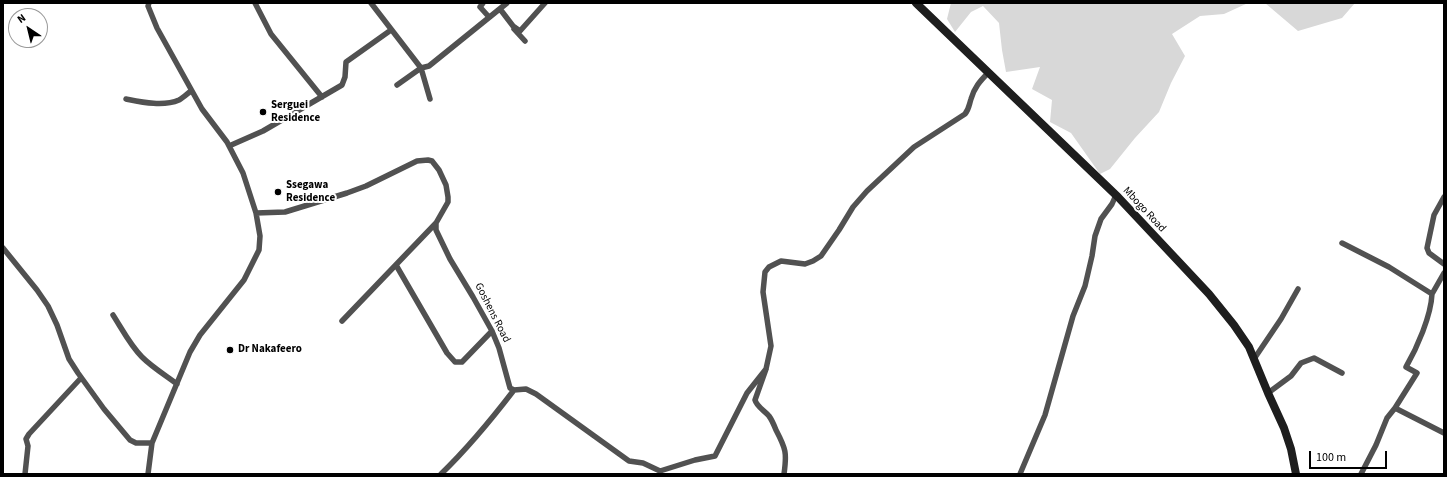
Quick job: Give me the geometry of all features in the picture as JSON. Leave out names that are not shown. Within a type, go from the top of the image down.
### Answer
[{"type":"main road","name":"Mbogo Road","points":[[916,3],[1116,195],[1208,294],[1249,347],[1284,428],[1296,474]]},
{"type":"street","points":[[148,474],[152,443],[190,352],[200,335],[244,280],[259,250],[260,236],[256,212],[242,173],[229,146],[202,109],[157,28],[148,6],[149,3]]},
{"type":"street","points":[[255,3],[271,34],[322,97]]},
{"type":"street","points":[[370,3],[421,68],[430,99]]},
{"type":"street","points":[[483,3],[480,7],[489,17]]},
{"type":"street","points":[[397,85],[421,68],[429,66],[507,3]]},
{"type":"street","points":[[500,9],[513,26],[520,31],[545,3]]},
{"type":"street","points":[[494,13],[503,14],[512,28],[525,41]]},
{"type":"street","points":[[229,146],[263,131],[342,85],[345,76],[346,62],[391,30]]},
{"type":"street","points":[[784,474],[786,455],[783,441],[770,418],[759,407],[755,400],[766,369],[771,346],[763,292],[765,272],[769,267],[781,261],[805,264],[813,262],[821,256],[853,207],[867,191],[914,147],[965,114],[969,109],[970,100],[976,86],[988,73]]},
{"type":"street","points":[[126,99],[145,103],[162,104],[178,100],[191,90]]},
{"type":"street","points":[[256,212],[285,212],[318,202],[366,186],[417,160],[432,161],[436,166],[447,190],[448,202],[436,223],[342,321]]},
{"type":"street","points":[[1020,474],[1045,415],[1073,316],[1085,286],[1092,256],[1094,236],[1101,219],[1112,204],[1116,195]]},
{"type":"street","points":[[1444,197],[1434,216],[1427,248],[1429,253],[1444,264]]},
{"type":"street","name":"Goshens Road","points":[[436,223],[436,230],[450,259],[492,331],[499,348],[510,388],[514,390]]},
{"type":"street","points":[[1342,243],[1389,267],[1432,294]]},
{"type":"street","points":[[3,248],[48,306],[57,325],[71,363],[117,426],[130,440],[136,443],[152,443]]},
{"type":"street","points":[[396,265],[447,353],[455,362],[462,362],[492,331]]},
{"type":"street","points":[[1361,474],[1376,445],[1387,418],[1417,373],[1406,367],[1432,306],[1432,294],[1444,272]]},
{"type":"street","points":[[1254,359],[1281,319],[1298,289]]},
{"type":"street","points":[[113,315],[141,356],[177,384]]},
{"type":"street","points":[[1268,393],[1290,376],[1301,363],[1314,358],[1342,373]]},
{"type":"street","points":[[441,474],[463,453],[486,427],[514,390],[526,390],[536,394],[629,461],[643,463],[660,471],[695,460],[715,456],[747,393],[766,369]]},
{"type":"street","points":[[25,474],[28,446],[26,439],[81,378]]},
{"type":"street","points":[[1395,408],[1444,433]]},
{"type":"shaded area","points":[[951,3],[1248,3],[1224,14],[1200,16],[1172,34],[1185,56],[1171,83],[1159,112],[1135,138],[1110,169],[1100,174],[1071,133],[1050,122],[1052,100],[1032,89],[1040,67],[1006,72],[999,23],[983,6],[971,12],[955,32],[947,19]]},
{"type":"shaded area","points":[[1265,3],[1355,3],[1342,18],[1298,31]]},
{"type":"place","name":"Serguei Residence","points":[[263,112]]},
{"type":"place","name":"Ssegawa Residence","points":[[278,192]]},
{"type":"place","name":"Dr Nakafeero","points":[[230,350]]}]
